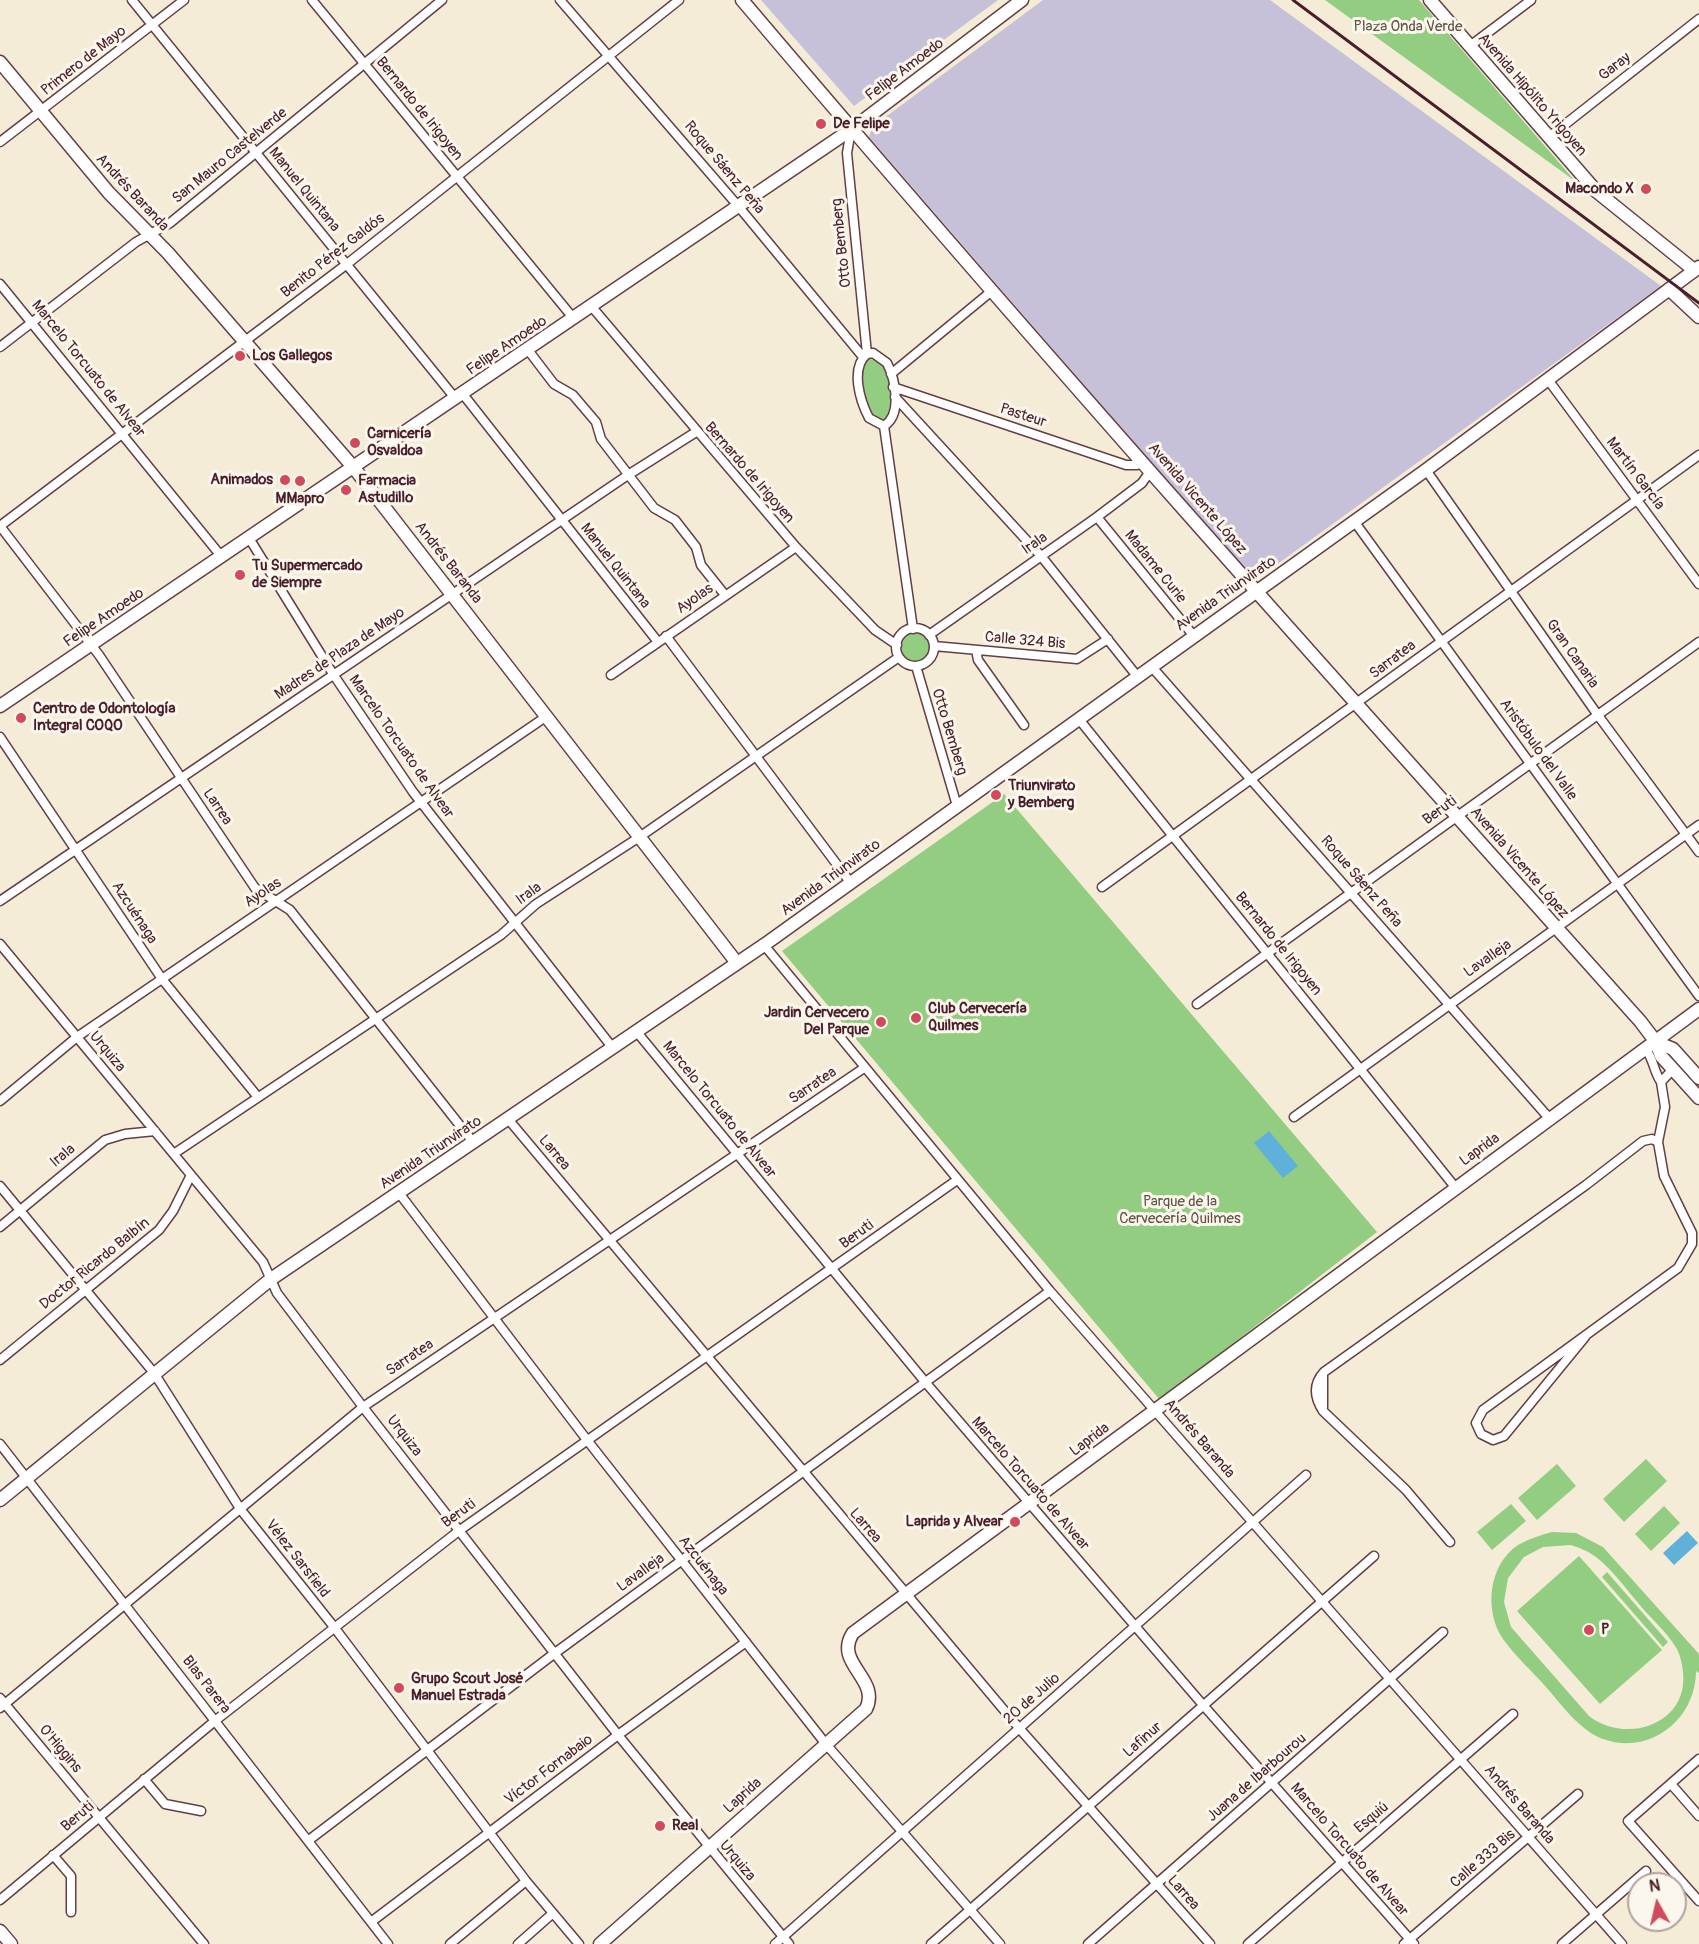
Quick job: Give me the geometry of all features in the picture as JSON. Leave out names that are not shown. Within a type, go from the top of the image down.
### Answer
[{"type":"main road","name":"Avenida Vicente López","points":[[742,0],[993,290],[1557,928],[1651,1045]]},
{"type":"main road","name":"Felipe Amoedo","points":[[0,706],[852,129],[1022,0]]},
{"type":"main road","name":"Avenida Hipólito Yrigoyen","points":[[1430,0],[1602,198],[1697,271]]},
{"type":"main road","name":"Andrés Baranda","points":[[0,62],[109,193],[245,341],[354,468],[453,594],[638,838],[737,963]]},
{"type":"main road","name":"Avenida Triunvirato","points":[[0,1500],[271,1279],[764,945],[1426,470],[1549,381],[1681,280],[1697,271]]},
{"type":"main road","points":[[1669,290],[1699,317]]},
{"type":"main road","name":"Laprida","points":[[600,1944],[866,1709],[869,1703],[869,1688],[849,1658],[849,1639],[853,1633],[1699,1009]]},
{"type":"main road","points":[[1651,1045],[1699,1098]]},
{"type":"main road","points":[[1651,1045],[1673,1049],[1699,1078]]},
{"type":"main road","points":[[0,1930],[11,1944]]},
{"type":"street","name":"Manuel Quintana","points":[[132,0],[346,264],[459,395],[562,520],[658,642]]},
{"type":"street","name":"Primero de Mayo","points":[[0,142],[184,0]]},
{"type":"street","name":"Bernardo de Irigoyen","points":[[312,0],[574,319]]},
{"type":"street","name":"San Mauro Castelverde","points":[[0,347],[136,242],[170,222],[442,0]]},
{"type":"street","name":"Roque Sáenz Peña","points":[[560,0],[865,355],[882,358],[891,374]]},
{"type":"street","name":"Benito Pérez Galdós","points":[[0,526],[346,264],[679,0]]},
{"type":"street","points":[[1470,46],[1531,0]]},
{"type":"street","name":"Garay","points":[[1549,137],[1699,19]]},
{"type":"street","name":"Otto Bemberg","points":[[852,129],[847,153],[865,355],[858,379],[863,405],[869,418],[884,426]]},
{"type":"street","name":"Marcelo Torcuato de Alvear","points":[[0,284],[221,556]]},
{"type":"street","points":[[914,629],[884,426],[895,412],[891,374],[993,290]]},
{"type":"street","name":"Bernardo de Irigoyen","points":[[592,307],[796,547],[875,630],[897,645]]},
{"type":"street","points":[[528,350],[554,384],[573,395],[596,422],[601,439],[654,508],[675,520],[696,547],[701,565],[725,595]]},
{"type":"street","name":"Martín García","points":[[1549,381],[1638,499],[1699,585]]},
{"type":"street","name":"Pasteur","points":[[893,387],[1126,465],[1147,465]]},
{"type":"street","points":[[895,397],[1041,556],[1137,676]]},
{"type":"street","name":"Madres de Plaza de Mayo","points":[[0,901],[628,475],[696,432]]},
{"type":"street","name":"Sarratea","points":[[1102,887],[1699,455]]},
{"type":"street","name":"Irala","points":[[929,635],[1142,483],[1147,465]]},
{"type":"street","name":"Gran Canaria","points":[[1426,470],[1597,714],[1699,852]]},
{"type":"street","name":"Madame Curie","points":[[1097,517],[1193,635]]},
{"type":"street","name":"Aristóbulo del Valle","points":[[1354,521],[1699,996]]},
{"type":"street","name":"Larrea","points":[[0,526],[92,645],[255,888],[291,910],[473,1142]]},
{"type":"street","name":"Marcelo Torcuato de Alvear","points":[[249,538],[333,674],[421,802],[513,923],[612,1047]]},
{"type":"street","name":"Ayolas","points":[[611,675],[796,547]]},
{"type":"street","points":[[914,629],[929,635],[934,646],[931,658],[916,666],[904,662],[899,657],[897,645],[902,634],[914,629]]},
{"type":"street","points":[[666,636],[850,882]]},
{"type":"street","name":"Calle 324 Bis","points":[[934,646],[1077,659],[1108,639]]},
{"type":"street","name":"Beruti","points":[[1197,1004],[1699,642]]},
{"type":"street","points":[[976,650],[978,660],[1024,725]]},
{"type":"street","name":"Irala","points":[[175,1153],[257,1096],[377,1019],[501,935],[536,904],[638,838],[899,657]]},
{"type":"street","name":"Otto Bemberg","points":[[916,666],[957,806]]},
{"type":"street","name":"Roque Sáenz Peña","points":[[1151,666],[1549,1118]]},
{"type":"street","name":"Ayolas","points":[[0,1101],[77,1037],[547,717]]},
{"type":"street","name":"Bernardo de Irigoyen","points":[[1078,718],[1455,1187]]},
{"type":"street","name":"Azcuénaga","points":[[0,737],[162,979],[257,1096]]},
{"type":"street","name":"Lavalleja","points":[[1294,1118],[1448,1004],[1699,825]]},
{"type":"street","name":"Urquiza","points":[[0,944],[263,1262],[277,1293],[363,1407],[618,1735],[789,1944]]},
{"type":"street","name":"Andrés Baranda","points":[[764,945],[1050,1290],[1622,1944]]},
{"type":"street","name":"Marcelo Torcuato de Alvear","points":[[636,1031],[926,1383],[1409,1942]]},
{"type":"street","points":[[1585,1337],[1504,1436],[1493,1440],[1481,1434],[1476,1423],[1483,1410],[1678,1268],[1692,1244],[1690,1225],[1664,1176],[1658,1142],[1665,1107],[1661,1082],[1656,1076],[1651,1045]]},
{"type":"street","name":"Sarratea","points":[[2,1704],[241,1510],[363,1407],[864,1068]]},
{"type":"street","points":[[1661,1082],[1673,1069]]},
{"type":"street","name":"Larrea","points":[[507,1119],[707,1356],[802,1473],[1019,1728],[1210,1944]]},
{"type":"street","name":"Irala","points":[[0,1227],[105,1140],[125,1134],[155,1131]]},
{"type":"street","points":[[1450,1542],[1406,1490],[1323,1411],[1324,1372],[1586,1185],[1642,1140],[1652,1138],[1658,1142]]},
{"type":"street","name":"Doctor Ricardo Balbín","points":[[0,1360],[166,1222],[191,1175]]},
{"type":"street","name":"Beruti","points":[[0,1900],[216,1720],[460,1530],[957,1180]]},
{"type":"street","name":"Vélez Sarsfield","points":[[0,1186],[154,1373],[241,1510],[334,1627],[526,1881],[579,1944]]},
{"type":"street","name":"Azcuénaga","points":[[399,1193],[587,1440],[825,1743],[1000,1944]]},
{"type":"street","name":"Lavalleja","points":[[309,1840],[555,1653],[1050,1290]]},
{"type":"street","name":"Blas Parera","points":[[0,1444],[388,1944]]},
{"type":"street","name":"20 de Julio","points":[[775,1944],[1254,1524],[1306,1475]]},
{"type":"street","name":"Lafinur","points":[[931,1944],[1374,1556]]},
{"type":"street","name":"Juana de Ibarbourou","points":[[1088,1944],[1443,1632]]},
{"type":"street","name":"Víctor Fornabaio","points":[[371,1922],[618,1735],[746,1642]]},
{"type":"street","name":"O'Higgins","points":[[2,1704],[99,1816],[204,1944]]},
{"type":"street","name":"Esquiú","points":[[1248,1944],[1513,1714]]},
{"type":"street","points":[[1699,1760],[1628,1821],[1699,1901]]},
{"type":"street","points":[[144,1779],[165,1804],[201,1810]]},
{"type":"street","points":[[1671,1784],[1699,1816]]},
{"type":"street","name":"Calle 333 Bis","points":[[1409,1942],[1578,1794]]},
{"type":"street","points":[[53,1855],[71,1876],[71,1912]]},
{"type":"street","points":[[1562,1944],[1646,1871]]},
{"type":"street","points":[[450,1944],[526,1881]]},
{"type":"street","points":[[518,1944],[552,1914]]},
{"type":"shaded area","points":[[761,0],[998,0],[854,106]]},
{"type":"shaded area","points":[[1043,0],[1270,0],[1661,286],[1254,581],[869,137],[872,127]]},
{"type":"green space","name":"Plaza Onda Verde","points":[[1325,0],[1419,0],[1575,181]]},
{"type":"green space","points":[[868,358],[881,363],[888,375],[892,411],[883,423],[871,415],[863,394],[863,370]]},
{"type":"green space","points":[[915,632],[926,636],[930,647],[926,658],[915,662],[904,658],[900,647],[904,636]]},
{"type":"green space","name":"Parque de la Cervecería Quilmes","points":[[1004,794],[1377,1232],[1160,1400],[782,951]]},
{"type":"green space","points":[[1646,1459],[1667,1481],[1624,1522],[1603,1499]]},
{"type":"green space","points":[[1557,1464],[1576,1486],[1537,1520],[1518,1498]]},
{"type":"green space","points":[[1511,1504],[1526,1521],[1492,1550],[1477,1532]]},
{"type":"green space","points":[[1664,1506],[1680,1523],[1651,1551],[1635,1534]]},
{"type":"green space","points":[[1552,1532],[1576,1533],[1603,1547],[1699,1654],[1699,1673],[1696,1671],[1694,1688],[1688,1704],[1679,1718],[1653,1738],[1620,1743],[1603,1739],[1586,1730],[1513,1651],[1497,1628],[1491,1602],[1495,1576],[1500,1564],[1518,1545]],"holes":[[[1571,1545],[1593,1555],[1603,1563],[1665,1632],[1678,1652],[1683,1672],[1682,1690],[1676,1705],[1666,1716],[1652,1724],[1637,1729],[1620,1729],[1604,1725],[1589,1716],[1511,1627],[1504,1602],[1508,1578],[1524,1557],[1543,1547]]]},
{"type":"green space","name":"P","points":[[1579,1556],[1662,1650],[1600,1704],[1517,1611]]},
{"type":"green space","points":[[1607,1572],[1668,1642],[1663,1647],[1602,1577]]},
{"type":"water","points":[[1269,1131],[1298,1166],[1283,1178],[1254,1143]]},
{"type":"water","points":[[1687,1531],[1698,1543],[1674,1565],[1663,1553]]},
{"type":"railway","points":[[1293,0],[1699,303]]},
{"type":"place","name":"De Felipe","points":[[821,124]]},
{"type":"place","name":"Macondo X","points":[[1646,189]]},
{"type":"place","name":"Los Gallegos","points":[[240,356]]},
{"type":"place","name":"Carnicería Osvaldoa","points":[[355,443]]},
{"type":"place","name":"Animados","points":[[285,480]]},
{"type":"place","name":"MMapro","points":[[300,481]]},
{"type":"place","name":"Farmacia Astudillo","points":[[346,490]]},
{"type":"place","name":"Tu Supermercado de Siempre","points":[[240,575]]},
{"type":"place","name":"Centro de Odontología Integral COQO","points":[[21,718]]},
{"type":"place","name":"Triunvirato y Bemberg","points":[[996,795]]},
{"type":"place","name":"Club Cervecería Quilmes","points":[[916,1018]]},
{"type":"place","name":"Jardin Cervecero Del Parque","points":[[881,1022]]},
{"type":"place","name":"Laprida y Alvear","points":[[1015,1522]]},
{"type":"place","name":"P","points":[[1589,1630]]},
{"type":"place","name":"Grupo Scout José Manuel Estrada","points":[[399,1688]]},
{"type":"place","name":"Real","points":[[660,1826]]}]
